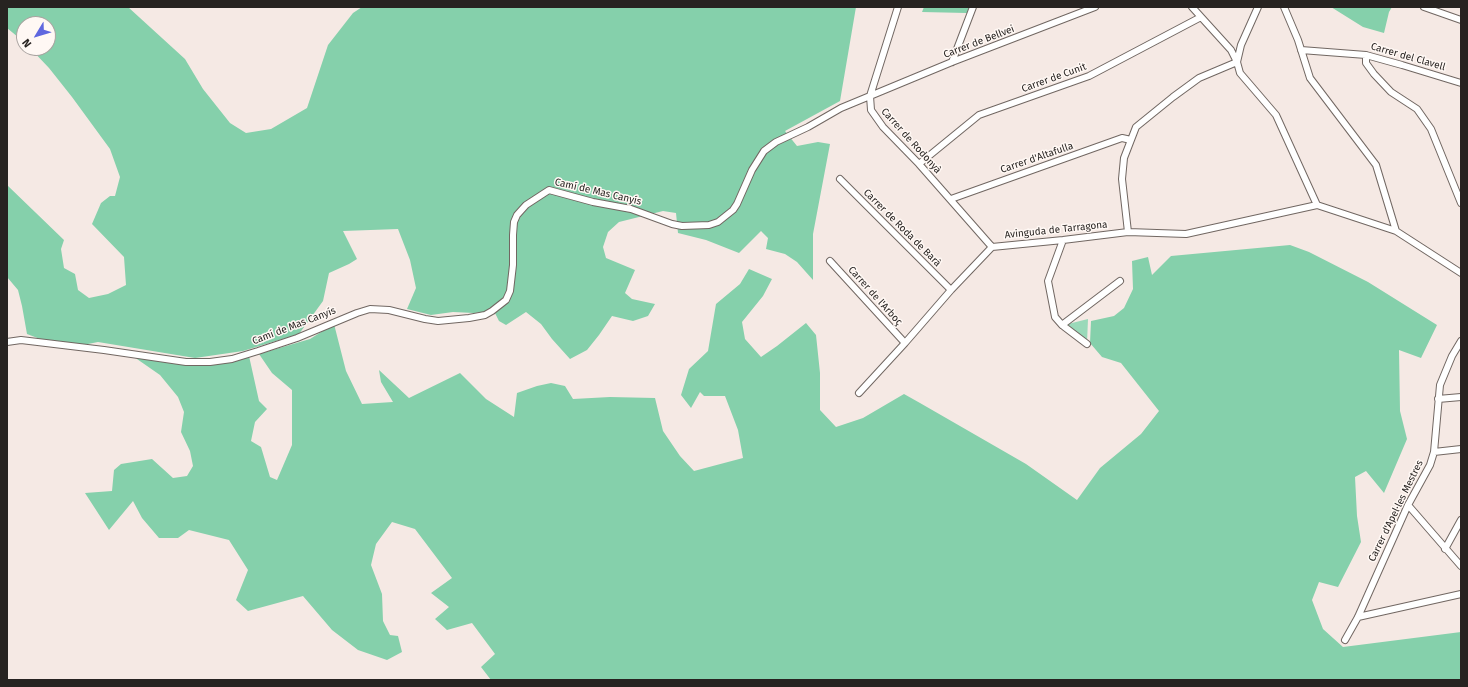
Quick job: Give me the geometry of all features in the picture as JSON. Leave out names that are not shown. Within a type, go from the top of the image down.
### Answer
[{"type":"street","name":"Carrer de Rodonyà","points":[[898,7],[870,96],[871,110],[883,127],[919,164],[992,247]]},
{"type":"street","points":[[952,62],[973,7]]},
{"type":"street","name":"Carrer de Bellvei","points":[[870,96],[952,62],[1095,7]]},
{"type":"street","points":[[1192,7],[1231,50],[1237,62],[1240,73],[1276,115],[1316,205],[1396,231],[1461,272]]},
{"type":"street","points":[[1237,62],[1242,45],[1258,7]]},
{"type":"street","points":[[1284,7],[1310,78],[1376,165],[1396,231]]},
{"type":"street","points":[[1424,7],[1461,20]]},
{"type":"street","name":"Carrer de Cunit","points":[[919,164],[979,115],[1089,76],[1201,17]]},
{"type":"street","name":"Carrer del Clavell","points":[[1301,50],[1366,55],[1461,83]]},
{"type":"street","points":[[1366,55],[1366,63],[1374,74],[1391,92],[1418,108],[1431,128],[1461,203]]},
{"type":"street","points":[[1128,232],[1122,179],[1124,158],[1136,127],[1173,96],[1199,78],[1237,62]]},
{"type":"street","name":"Camí de Mas Canyís","points":[[7,342],[21,340],[186,362],[210,362],[232,359],[285,342],[370,309],[389,310],[438,321],[485,315],[492,312],[506,300],[510,291],[513,265],[512,235],[514,222],[517,215],[526,205],[550,190],[593,202],[636,210],[672,224],[682,226],[709,225],[718,222],[733,210],[742,196],[752,170],[764,151],[776,142],[808,127],[841,108],[870,96]]},
{"type":"street","name":"Carrer d'Altafulla","points":[[950,199],[1122,138],[1131,140]]},
{"type":"street","name":"Carrer de Roda de Barà","points":[[840,179],[951,290]]},
{"type":"street","name":"Avinguda de Tarragona","points":[[859,393],[951,290],[992,247],[1128,232],[1186,234],[1316,205]]},
{"type":"street","points":[[1063,240],[1048,281],[1055,317],[1062,325],[1087,344]]},
{"type":"street","name":"Carrer de l'Arboç","points":[[830,261],[905,343]]},
{"type":"street","points":[[1062,325],[1120,280]]},
{"type":"street","name":"Carrer d'Apel·les Mestres","points":[[1345,640],[1358,617],[1408,505],[1430,465],[1434,452],[1440,385],[1452,356],[1459,342],[1461,341]]},
{"type":"street","points":[[1438,399],[1461,396]]},
{"type":"street","points":[[1434,452],[1461,449]]},
{"type":"street","points":[[1408,505],[1461,566]]},
{"type":"street","points":[[1446,549],[1461,520]]},
{"type":"street","points":[[1358,617],[1461,594]]},
{"type":"green space","points":[[7,7],[128,7],[185,59],[203,89],[230,123],[246,133],[271,129],[307,108],[328,45],[353,13],[362,7],[856,7],[840,101],[785,131],[797,146],[818,142],[830,144],[813,234],[813,280],[797,262],[785,254],[766,249],[768,238],[761,231],[739,253],[706,240],[678,233],[676,213],[663,211],[619,222],[608,232],[603,247],[606,258],[635,270],[625,293],[632,299],[655,304],[648,316],[633,321],[612,316],[587,350],[570,359],[541,324],[526,312],[506,325],[499,321],[494,311],[474,313],[453,312],[431,315],[407,309],[416,288],[410,260],[398,229],[343,231],[357,259],[329,273],[323,301],[299,334],[243,351],[195,358],[98,342],[83,345],[48,342],[27,334],[18,290],[7,277],[7,185],[64,240],[61,249],[64,268],[75,274],[78,290],[89,298],[108,294],[126,285],[124,257],[92,224],[101,203],[110,196],[115,196],[120,177],[110,149],[72,97],[38,56],[56,56],[56,16],[16,16],[16,35],[7,28]]},
{"type":"green space","points":[[924,7],[969,7],[967,13],[922,12]]},
{"type":"green space","points":[[1331,7],[1392,7],[1389,12],[1384,33],[1363,27]]},
{"type":"green space","points":[[1290,245],[1309,252],[1368,282],[1437,325],[1421,358],[1399,350],[1400,411],[1407,439],[1384,493],[1366,471],[1355,477],[1357,516],[1361,542],[1338,587],[1319,582],[1312,600],[1323,629],[1343,647],[1461,632],[1461,680],[491,680],[481,667],[495,654],[472,623],[447,630],[435,619],[449,607],[431,593],[452,578],[415,529],[392,522],[376,544],[371,565],[382,594],[383,621],[390,635],[398,636],[402,652],[387,660],[358,650],[332,630],[303,596],[248,611],[236,600],[248,570],[229,540],[189,530],[178,538],[159,538],[142,518],[133,501],[109,530],[85,493],[112,491],[114,470],[121,464],[152,459],[173,478],[187,476],[193,466],[190,451],[181,432],[184,412],[178,397],[160,375],[124,350],[197,364],[249,356],[259,401],[267,409],[255,422],[251,441],[261,447],[270,477],[277,480],[292,445],[292,390],[272,373],[259,354],[310,339],[334,324],[346,371],[362,404],[393,402],[381,382],[379,370],[409,398],[460,373],[486,399],[514,417],[517,393],[551,383],[565,386],[573,399],[610,397],[655,398],[663,431],[680,456],[694,471],[743,458],[738,430],[725,396],[704,396],[700,392],[691,408],[681,395],[689,369],[708,351],[716,304],[740,284],[749,269],[772,279],[763,296],[742,322],[745,339],[761,357],[806,323],[816,335],[820,373],[820,410],[836,427],[863,418],[904,394],[1026,464],[1077,500],[1100,468],[1141,434],[1159,411],[1121,363],[1102,357],[1090,343],[1091,321],[1114,316],[1124,308],[1133,289],[1132,261],[1148,257],[1152,275],[1171,256]]},
{"type":"green space","points":[[1088,319],[1087,343],[1064,325]]}]
